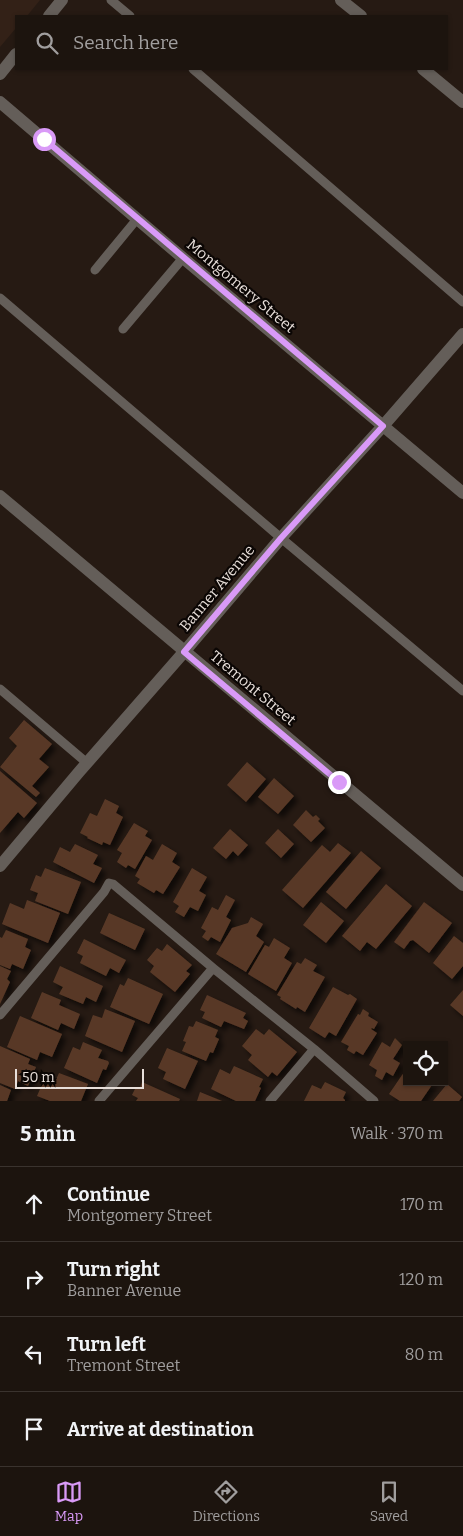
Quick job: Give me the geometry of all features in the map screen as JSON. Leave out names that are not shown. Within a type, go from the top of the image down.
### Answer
[{"type":"street","points":[[50,15],[62,0]]},
{"type":"street","points":[[341,0],[360,15]]},
{"type":"street","points":[[0,74],[15,55]]},
{"type":"street","points":[[424,70],[463,102]]},
{"type":"street","name":"Montgomery Street","points":[[0,102],[463,493]]},
{"type":"street","name":"Banner Avenue","points":[[0,866],[281,538],[383,426],[463,334]]},
{"type":"street","name":"Tremont Street","points":[[0,496],[463,885]]},
{"type":"lane","points":[[111,0],[129,15]]},
{"type":"lane","points":[[194,70],[463,302]]},
{"type":"lane","points":[[95,270],[137,219]]},
{"type":"lane","points":[[123,329],[183,258]]},
{"type":"lane","points":[[0,298],[463,691]]},
{"type":"lane","points":[[0,689],[87,763]]},
{"type":"lane","points":[[0,1015],[104,892],[109,883],[113,884],[314,1049],[374,1101]]},
{"type":"lane","points":[[99,1101],[213,968]]},
{"type":"lane","points":[[270,1101],[314,1049]]},
{"type":"shaded area","points":[[0,0],[40,0],[28,15],[15,15],[15,29],[0,47]]},
{"type":"building","points":[[24,720],[52,744],[39,759],[49,767],[32,786],[40,793],[36,797],[0,767],[17,746],[9,738]]},
{"type":"building","points":[[247,762],[266,779],[246,802],[227,785]]},
{"type":"building","points":[[0,771],[37,803],[24,818],[18,812],[0,833]]},
{"type":"building","points":[[274,778],[294,796],[278,814],[258,797]]},
{"type":"building","points":[[105,799],[119,806],[116,813],[123,817],[110,845],[103,842],[102,845],[80,833],[90,813],[97,816]]},
{"type":"building","points":[[306,810],[313,817],[316,815],[320,819],[318,821],[325,828],[311,842],[293,825]]},
{"type":"building","points":[[134,823],[148,831],[145,836],[152,840],[135,869],[128,865],[126,868],[117,862],[122,853],[117,850]]},
{"type":"building","points":[[230,829],[248,845],[238,856],[233,851],[226,859],[213,848]]},
{"type":"building","points":[[278,829],[294,844],[281,858],[265,843]]},
{"type":"building","points":[[338,843],[351,853],[303,908],[282,890],[322,845],[330,852]]},
{"type":"building","points":[[75,844],[98,855],[93,864],[102,868],[94,883],[53,862],[60,847],[70,852]]},
{"type":"building","points":[[162,844],[177,853],[172,862],[180,867],[163,894],[156,890],[154,893],[137,883],[140,879],[135,876],[146,856],[153,860]]},
{"type":"building","points":[[361,851],[381,868],[346,909],[326,892]]},
{"type":"building","points":[[45,868],[81,882],[68,914],[35,901],[38,893],[30,890],[36,875],[41,877]]},
{"type":"building","points":[[192,868],[207,877],[199,891],[206,895],[198,911],[190,907],[184,917],[175,912],[179,906],[173,902]]},
{"type":"building","points":[[386,884],[412,906],[376,949],[367,942],[360,951],[342,936]]},
{"type":"building","points":[[226,895],[235,900],[226,917],[231,920],[220,942],[211,937],[208,941],[202,937],[206,931],[201,928],[212,907],[218,910]]},
{"type":"building","points":[[27,900],[60,913],[48,943],[2,924],[10,903],[24,909]]},
{"type":"building","points":[[321,902],[344,921],[326,943],[303,925]]},
{"type":"building","points":[[424,902],[452,923],[429,953],[413,940],[404,949],[394,942]]},
{"type":"building","points":[[109,913],[145,929],[135,950],[100,933]]},
{"type":"building","points":[[251,917],[263,924],[256,936],[264,942],[246,972],[216,954],[232,928],[248,923]]},
{"type":"building","points":[[6,930],[28,939],[25,947],[31,950],[23,969],[12,964],[10,969],[0,965],[0,937],[2,938]]},
{"type":"building","points":[[454,936],[463,943],[463,966],[452,979],[433,963]]},
{"type":"building","points":[[274,938],[290,948],[284,958],[292,963],[276,991],[248,974],[265,945],[269,947]]},
{"type":"building","points":[[84,939],[126,960],[119,973],[110,968],[106,976],[80,963],[83,956],[77,953]]},
{"type":"building","points":[[167,944],[192,965],[186,971],[190,974],[175,992],[150,972],[154,966],[147,960],[157,948],[162,951]]},
{"type":"building","points":[[305,958],[317,965],[313,971],[325,977],[305,1012],[297,1007],[296,1009],[277,995],[297,962],[301,964]]},
{"type":"building","points":[[0,966],[11,971],[7,979],[10,982],[0,1004]]},
{"type":"building","points":[[60,966],[103,986],[96,1002],[86,997],[83,1004],[59,994],[63,987],[53,982]]},
{"type":"building","points":[[128,978],[163,994],[149,1024],[110,1007],[120,984],[124,986]]},
{"type":"building","points":[[333,987],[357,999],[336,1036],[329,1032],[325,1038],[309,1028]]},
{"type":"building","points":[[463,990],[463,1016],[450,1005]]},
{"type":"building","points":[[42,992],[61,1000],[59,1005],[80,1014],[74,1029],[61,1023],[58,1030],[31,1018]]},
{"type":"building","points":[[207,995],[246,1013],[243,1018],[248,1021],[244,1029],[224,1021],[221,1027],[202,1018],[205,1012],[200,1010]]},
{"type":"building","points":[[105,1009],[135,1021],[122,1052],[85,1036],[93,1015],[102,1018]]},
{"type":"building","points":[[363,1009],[369,1013],[368,1016],[378,1022],[374,1029],[371,1029],[377,1033],[363,1055],[356,1051],[354,1054],[347,1050],[349,1046],[341,1042]]},
{"type":"building","points":[[20,1016],[62,1034],[52,1057],[40,1052],[37,1060],[7,1047]]},
{"type":"building","points":[[196,1021],[218,1030],[215,1037],[219,1039],[213,1053],[210,1052],[206,1061],[182,1051],[186,1042],[183,1041],[189,1026],[193,1027]]},
{"type":"building","points":[[256,1029],[264,1035],[269,1029],[297,1052],[277,1076],[272,1072],[268,1077],[248,1060],[252,1055],[242,1046]]},
{"type":"building","points":[[395,1038],[402,1045],[393,1059],[400,1063],[393,1076],[386,1072],[382,1080],[375,1076],[377,1070],[369,1065],[382,1042],[390,1047]]},
{"type":"building","points":[[83,1042],[102,1050],[98,1058],[109,1063],[106,1070],[103,1069],[97,1083],[64,1068],[73,1047],[80,1050]]},
{"type":"building","points":[[0,1046],[30,1059],[28,1064],[36,1067],[28,1086],[18,1081],[15,1089],[0,1083]]},
{"type":"building","points":[[167,1048],[198,1061],[185,1089],[163,1079],[166,1072],[158,1068]]},
{"type":"building","points":[[234,1066],[263,1079],[255,1101],[236,1101],[211,1089],[220,1069],[230,1074]]},
{"type":"building","points":[[59,1073],[88,1084],[81,1101],[50,1101],[37,1096],[45,1078],[55,1082]]},
{"type":"building","points":[[403,1074],[403,1086],[431,1086],[421,1101],[400,1101],[389,1094]]},
{"type":"building","points":[[142,1082],[180,1099],[179,1101],[136,1101],[138,1098],[132,1095],[136,1087],[140,1088]]},
{"type":"building","points":[[325,1082],[346,1092],[343,1098],[345,1101],[304,1101],[312,1085],[321,1089]]},
{"type":"building","points":[[0,1085],[11,1090],[7,1101],[0,1101]]},
{"type":"building","points":[[448,1085],[462,1097],[459,1101],[433,1101]]},
{"type":"building","points":[[200,1092],[222,1101],[197,1101]]},
{"type":"route","points":[[44,139],[383,426],[281,538],[184,652],[339,782]]}]
